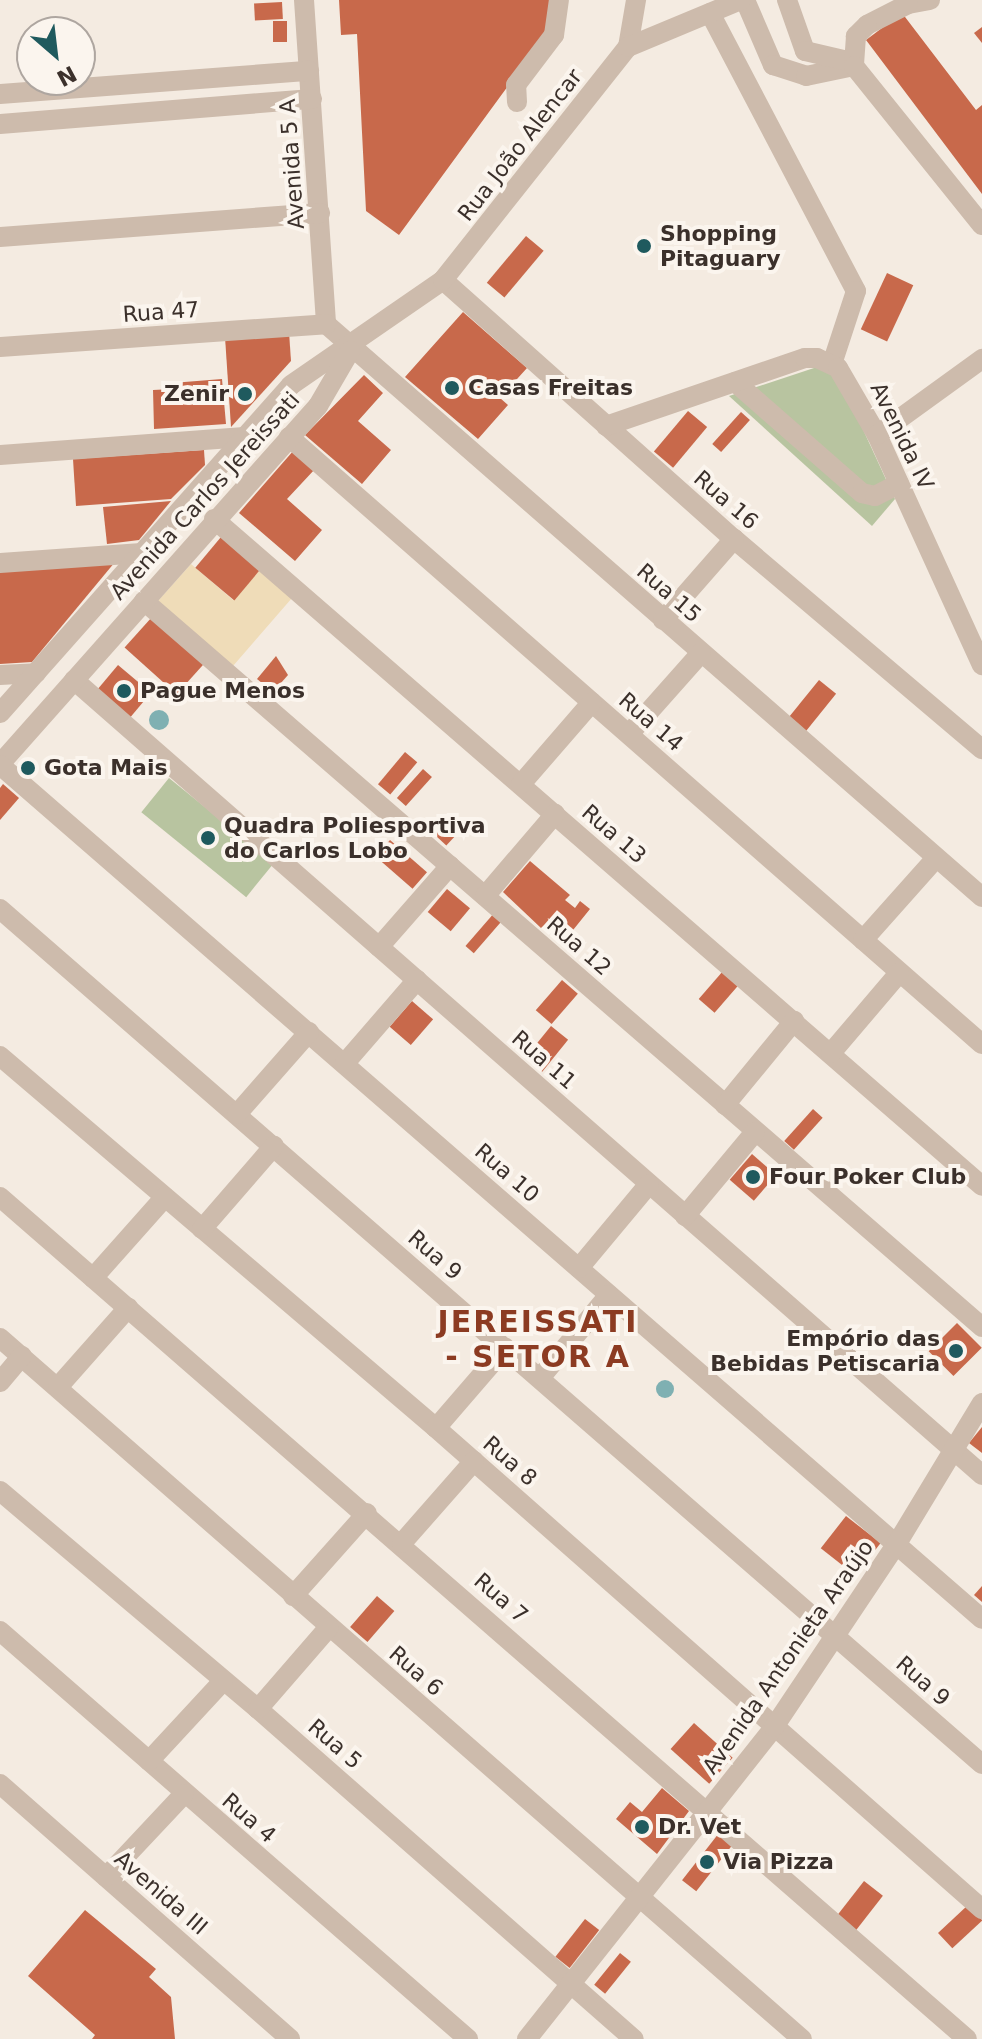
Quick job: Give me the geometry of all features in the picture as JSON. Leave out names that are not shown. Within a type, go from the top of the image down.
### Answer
[{"type":"street","name":"Avenida 5 A","points":[[304,0],[326,324]]},
{"type":"street","points":[[517,102],[516,85],[554,35],[559,0]]},
{"type":"street","points":[[628,47],[636,0]]},
{"type":"street","points":[[743,0],[773,65],[806,76],[854,66]]},
{"type":"street","name":"Rua João Alencar","points":[[352,348],[443,280],[628,47],[743,0]]},
{"type":"street","points":[[787,0],[805,51],[854,66],[982,225]]},
{"type":"street","points":[[854,66],[856,36],[867,25],[908,4],[930,0]]},
{"type":"street","points":[[606,426],[805,358],[832,364],[856,291],[710,13]]},
{"type":"street","points":[[0,94],[309,71]]},
{"type":"street","points":[[0,124],[312,99]]},
{"type":"street","points":[[0,237],[320,213]]},
{"type":"street","name":"Rua 16","points":[[443,280],[734,539],[982,749]]},
{"type":"street","name":"Rua 47","points":[[0,347],[326,324]]},
{"type":"street","name":"Rua 15","points":[[326,324],[982,897]]},
{"type":"street","name":"Avenida Carlos Jereissati","points":[[0,764],[214,519],[318,406],[352,348]]},
{"type":"street","name":"Avenida Carlos Jereissati","points":[[0,713],[291,385],[352,348]]},
{"type":"street","points":[[877,435],[982,359]]},
{"type":"street","name":"Avenida IV","points":[[832,364],[846,375],[877,435],[982,665]]},
{"type":"street","points":[[735,382],[862,493],[875,496],[899,484]]},
{"type":"street","points":[[0,455],[244,437]]},
{"type":"street","name":"Rua 14","points":[[289,437],[982,1044]]},
{"type":"street","name":"Rua 13","points":[[214,519],[982,1186]]},
{"type":"street","points":[[663,620],[734,539]]},
{"type":"street","points":[[0,563],[142,553]]},
{"type":"street","name":"Rua 12","points":[[144,601],[982,1327]]},
{"type":"street","points":[[629,734],[701,653]]},
{"type":"street","points":[[0,675],[36,673]]},
{"type":"street","name":"Rua 11","points":[[74,680],[982,1475]]},
{"type":"street","points":[[521,784],[592,702]]},
{"type":"street","name":"Rua 10","points":[[0,764],[982,1619]]},
{"type":"street","points":[[485,896],[555,814]]},
{"type":"street","points":[[863,940],[936,858]]},
{"type":"street","points":[[379,947],[450,866]]},
{"type":"street","name":"Rua 9","points":[[0,909],[982,1764]]},
{"type":"street","points":[[831,1053],[899,973]]},
{"type":"street","points":[[345,1063],[417,980]]},
{"type":"street","points":[[725,1105],[794,1021]]},
{"type":"street","points":[[237,1114],[309,1032]]},
{"type":"street","name":"Rua 8","points":[[0,1056],[474,1461],[982,1909]]},
{"type":"street","points":[[685,1216],[755,1132]]},
{"type":"street","points":[[202,1229],[274,1146]]},
{"type":"street","points":[[579,1268],[649,1184]]},
{"type":"street","name":"Rua 7","points":[[0,1197],[402,1543],[967,2039]]},
{"type":"street","points":[[93,1278],[165,1197]]},
{"type":"street","points":[[540,1378],[609,1295]]},
{"type":"street","points":[[58,1387],[128,1308]]},
{"type":"street","name":"Rua 6","points":[[0,1338],[802,2039]]},
{"type":"street","points":[[436,1428],[505,1348]]},
{"type":"street","points":[[0,1382],[22,1356]]},
{"type":"street","name":"Avenida Antonieta Araújo","points":[[527,2039],[774,1727],[837,1637],[982,1403]]},
{"type":"street","points":[[402,1543],[474,1461]]},
{"type":"street","name":"Rua 5","points":[[0,1491],[258,1709],[633,2039]]},
{"type":"street","points":[[293,1596],[367,1513]]},
{"type":"street","points":[[258,1709],[329,1627]]},
{"type":"street","name":"Rua 4","points":[[0,1631],[468,2039]]},
{"type":"street","points":[[149,1761],[223,1681]]},
{"type":"street","name":"Avenida III","points":[[0,1784],[282,2035]]},
{"type":"street","points":[[106,1877],[184,1794]]},
{"type":"green space","points":[[817,367],[828,370],[849,399],[895,499],[872,526],[729,396]]},
{"type":"green space","name":"Quadra Poliesportiva do Carlos Lobo","points":[[169,778],[274,863],[246,897],[141,812]]},
{"type":"sand","points":[[191,564],[233,600],[260,570],[292,598],[233,666],[157,602]]},
{"type":"water","points":[[159,710],[166,713],[169,720],[166,727],[159,730],[152,727],[149,720],[152,713]]},
{"type":"water","points":[[661,1380],[669,1380],[674,1389],[672,1396],[661,1398],[656,1393],[656,1385]]},
{"type":"building","points":[[339,0],[551,0],[552,26],[399,235],[366,211],[357,34],[341,35]]},
{"type":"building","points":[[282,2],[283,19],[255,20],[254,3]]},
{"type":"building","points":[[902,13],[976,110],[982,105],[982,194],[866,40]]},
{"type":"building","points":[[273,21],[287,21],[287,42],[273,42]]},
{"type":"building","points":[[982,27],[982,43],[974,33]]},
{"type":"building","points":[[526,236],[544,251],[504,298],[487,283]]},
{"type":"building","points":[[887,273],[913,285],[887,341],[861,329]]},
{"type":"building","points":[[463,312],[527,368],[500,398],[508,405],[478,439],[405,377]]},
{"type":"building","name":"Zenir","points":[[289,332],[291,361],[231,427],[225,337]]},
{"type":"building","points":[[364,375],[383,393],[358,421],[391,450],[362,484],[305,435]]},
{"type":"building","points":[[222,379],[226,424],[154,429],[153,390],[173,389],[172,383]]},
{"type":"building","points":[[688,411],[707,427],[673,468],[654,452]]},
{"type":"building","points":[[741,412],[750,420],[721,452],[712,444]]},
{"type":"building","points":[[204,450],[205,465],[171,499],[76,506],[73,459]]},
{"type":"building","points":[[294,450],[315,469],[287,499],[322,530],[295,561],[239,513]]},
{"type":"building","points":[[171,501],[139,540],[107,544],[103,507]]},
{"type":"building","points":[[221,537],[260,570],[234,600],[195,568]]},
{"type":"building","points":[[115,562],[32,662],[0,664],[0,569]]},
{"type":"building","points":[[152,617],[204,664],[177,694],[125,647]]},
{"type":"building","points":[[276,656],[288,675],[273,692],[257,679]]},
{"type":"building","name":"Pague Menos","points":[[118,665],[151,693],[130,717],[97,690]]},
{"type":"building","points":[[819,680],[836,694],[806,731],[789,717]]},
{"type":"building","points":[[405,752],[417,762],[390,794],[378,784]]},
{"type":"building","name":"Gota Mais","points":[[26,758],[38,768],[29,779],[17,769]]},
{"type":"building","points":[[423,769],[432,777],[406,806],[397,798]]},
{"type":"building","points":[[3,784],[19,798],[0,820],[0,788]]},
{"type":"building","points":[[448,813],[463,827],[446,846],[431,831]]},
{"type":"building","points":[[390,840],[427,872],[413,889],[376,857]]},
{"type":"building","points":[[530,861],[570,895],[565,900],[575,908],[580,901],[590,909],[565,940],[546,924],[541,928],[503,892]]},
{"type":"building","points":[[447,889],[470,908],[451,931],[428,912]]},
{"type":"building","points":[[495,912],[503,919],[474,953],[465,946]]},
{"type":"building","points":[[723,971],[739,985],[715,1013],[699,999]]},
{"type":"building","points":[[562,980],[578,994],[552,1024],[536,1010]]},
{"type":"building","points":[[412,1001],[433,1019],[411,1045],[390,1027]]},
{"type":"building","points":[[551,1026],[568,1040],[542,1072],[525,1058]]},
{"type":"building","points":[[813,1109],[823,1118],[794,1150],[784,1141]]},
{"type":"building","name":"Four Poker Club","points":[[752,1154],[776,1175],[754,1201],[730,1180]]},
{"type":"building","name":"Empório das Bebidas Petiscaria","points":[[957,1323],[982,1348],[953,1376],[929,1351]]},
{"type":"building","points":[[982,1427],[982,1453],[969,1443]]},
{"type":"building","points":[[846,1516],[881,1543],[855,1575],[821,1548]]},
{"type":"building","points":[[982,1586],[982,1602],[974,1595]]},
{"type":"building","points":[[377,1596],[394,1611],[367,1642],[350,1627]]},
{"type":"building","points":[[694,1723],[733,1758],[709,1784],[671,1749]]},
{"type":"building","points":[[662,1788],[689,1811],[657,1854],[616,1819],[630,1802],[642,1812]]},
{"type":"building","name":"Via Pizza","points":[[719,1833],[733,1844],[696,1891],[682,1880]]},
{"type":"building","points":[[864,1881],[883,1896],[856,1930],[837,1916]]},
{"type":"building","points":[[968,1905],[982,1921],[952,1948],[938,1933]]},
{"type":"building","points":[[85,1910],[156,1969],[149,1977],[171,1997],[175,2039],[92,2039],[95,2035],[28,1976]]},
{"type":"building","points":[[585,1919],[599,1930],[570,1968],[555,1957]]},
{"type":"building","points":[[620,1953],[631,1962],[605,1994],[594,1985]]},
{"type":"place","name":"Shopping Pitaguary","points":[[644,246]]},
{"type":"place","name":"Casas Freitas","points":[[452,388]]},
{"type":"place","name":"Zenir","points":[[245,394]]},
{"type":"place","name":"Pague Menos","points":[[124,691]]},
{"type":"place","name":"Gota Mais","points":[[28,768]]},
{"type":"place","name":"Quadra Poliesportiva do Carlos Lobo","points":[[208,838]]},
{"type":"place","name":"Four Poker Club","points":[[753,1177]]},
{"type":"place","name":"Empório das Bebidas Petiscaria","points":[[956,1351]]},
{"type":"place","name":"Dr. Vet","points":[[642,1827]]},
{"type":"place","name":"Via Pizza","points":[[707,1862]]},
{"type":"district","name":"JEREISSATI - SETOR A","points":[[538,1339]]}]
